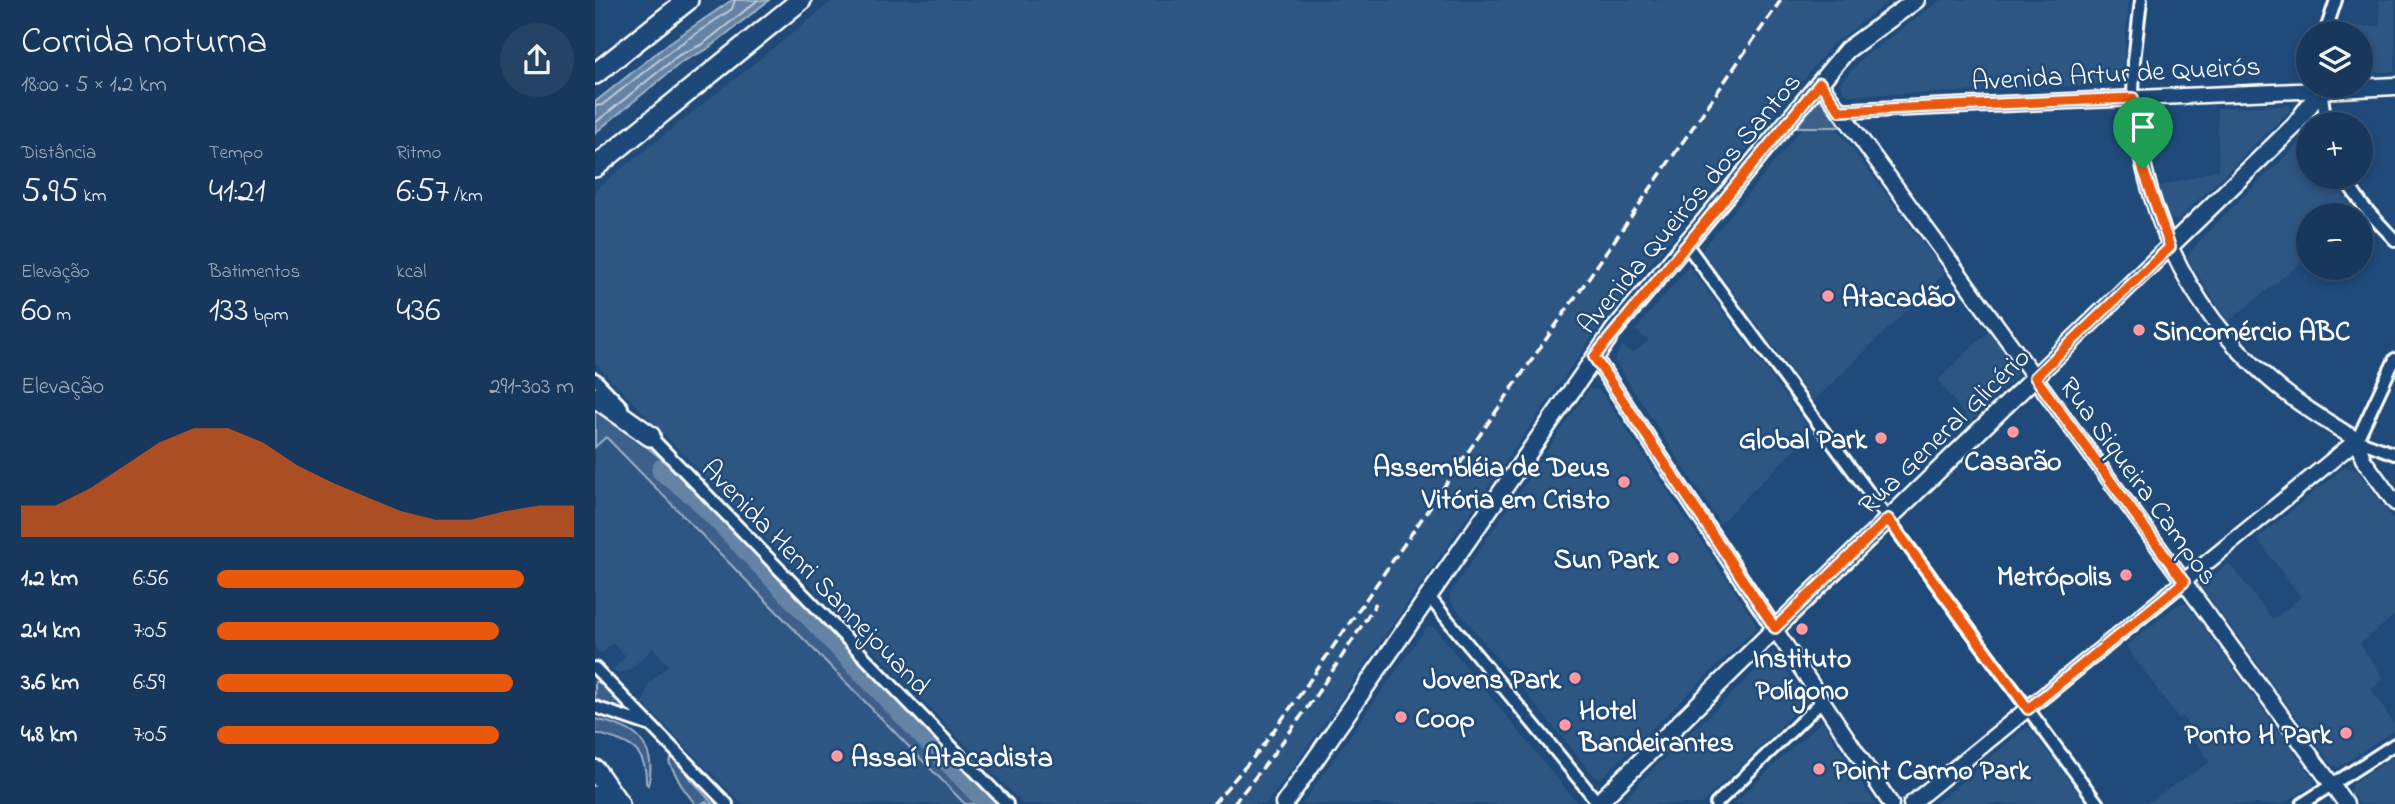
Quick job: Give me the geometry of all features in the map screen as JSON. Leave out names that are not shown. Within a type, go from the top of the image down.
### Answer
[{"type":"highway","points":[[595,74],[688,0]]},
{"type":"highway","points":[[595,167],[801,0]]},
{"type":"highway","points":[[595,397],[650,436]]},
{"type":"highway","points":[[595,770],[618,804]]},
{"type":"highway","points":[[595,796],[600,804]]},
{"type":"main road","name":"Avenida Queirós dos Santos","points":[[1284,804],[1594,357],[1854,44],[1916,0]]},
{"type":"main road","name":"Avenida Artur de Queirós","points":[[2373,87],[2395,86]]},
{"type":"main road","name":"Rua General Glicério","points":[[1598,804],[1775,628],[2294,126],[2314,98]]},
{"type":"street","points":[[2141,0],[2133,98],[2143,169],[2170,247],[2203,305],[2252,364],[2306,408],[2357,440],[2395,454]]},
{"type":"street","points":[[2329,21],[2336,0]]},
{"type":"street","name":"Rua Siqueira Campos","points":[[1820,83],[2346,804]]},
{"type":"street","name":"Avenida Artur de Queirós","points":[[1840,111],[2296,89]]},
{"type":"street","points":[[2351,189],[2364,207],[2395,240]]},
{"type":"street","points":[[1686,244],[2098,804]]},
{"type":"street","points":[[1594,357],[1891,804]]},
{"type":"street","points":[[1911,804],[2357,440],[2395,359]]},
{"type":"street","name":"Avenida Henri Sannejouand","points":[[595,379],[1007,804]]},
{"type":"street","points":[[2357,440],[2363,459],[2395,503]]},
{"type":"street","points":[[1429,597],[1598,804]]},
{"type":"street","points":[[595,668],[727,804]]},
{"type":"street","points":[[1716,804],[1823,700]]},
{"type":"street","points":[[595,707],[633,718],[659,732]]},
{"type":"street","points":[[2302,804],[2395,744]]},
{"type":"shaded area","points":[[834,0],[1890,0],[1831,46],[1602,323],[1266,804],[1023,804],[595,363],[595,190]]},
{"type":"shaded area","points":[[1941,0],[2129,0],[2122,79],[2117,84],[1955,92],[1849,95],[1844,92],[1840,83],[1864,57]]},
{"type":"shaded area","points":[[2379,0],[2395,0],[2395,71],[2373,72],[2373,26],[2380,26]]},
{"type":"shaded area","points":[[1820,99],[1841,127],[1796,127],[1818,100]]},
{"type":"shaded area","points":[[2290,105],[2291,109],[2177,221],[2169,219],[2159,187],[2219,169],[2217,108]]},
{"type":"shaded area","name":"Atacadão","points":[[1803,127],[1836,127],[1945,273],[1814,401],[1703,252],[1704,247]]},
{"type":"shaded area","points":[[2296,146],[2296,189],[2339,189],[2349,203],[2296,203],[2296,267],[2228,322],[2189,261],[2188,255],[2212,227]]},
{"type":"shaded area","points":[[1689,266],[1812,432],[1720,523],[1614,360],[1622,346],[1633,353],[1649,340],[1635,331]]},
{"type":"shaded area","points":[[1989,331],[2019,372],[1970,422],[1938,380]]},
{"type":"shaded area","points":[[1589,389],[1600,390],[1756,623],[1756,628],[1601,778],[1595,777],[1450,601],[1450,593]]},
{"type":"shaded area","points":[[595,405],[678,472],[996,804],[965,804],[606,437],[595,447]]},
{"type":"shaded area","points":[[606,436],[965,804],[742,804],[643,703],[648,685],[668,665],[653,648],[631,669],[621,673],[611,671],[626,656],[613,643],[601,654],[595,647],[595,447]]},
{"type":"shaded area","points":[[2345,467],[2356,469],[2395,522],[2395,615],[2360,644],[2384,679],[2371,689],[2395,725],[2395,730],[2339,767],[2333,766],[2202,588],[2202,584],[2229,563],[2273,620],[2301,597],[2257,539]]},
{"type":"shaded area","points":[[2180,603],[2187,604],[2314,780],[2314,785],[2282,804],[2145,804],[2210,762],[2189,732],[2192,730],[2183,717],[2179,719],[2126,646]]},
{"type":"shaded area","points":[[1427,627],[1434,627],[1576,804],[1302,804]]},
{"type":"shaded area","points":[[1773,654],[1778,656],[1805,700],[1775,733],[1701,804],[1620,804],[1646,776]]},
{"type":"shaded area","points":[[595,682],[601,682],[623,706],[624,711],[595,701]]},
{"type":"shaded area","points":[[595,719],[623,727],[643,743],[650,762],[648,785],[643,761],[638,753],[625,743],[595,733]]},
{"type":"shaded area","points":[[1822,721],[1875,804],[1734,804],[1791,749]]},
{"type":"shaded area","points":[[2026,728],[2030,728],[2087,804],[1935,804]]},
{"type":"shaded area","points":[[2395,756],[2395,804],[2360,804],[2350,791],[2352,784]]},
{"type":"shaded area","points":[[672,757],[713,804],[706,801],[695,804],[669,762]]},
{"type":"water","points":[[732,0],[769,0],[706,50],[683,61],[595,133],[595,102],[669,43]]},
{"type":"waterway","points":[[663,470],[696,495],[990,804]]},
{"type":"railway","points":[[1213,804],[1258,752],[1299,696],[1781,0]]},
{"type":"railway","points":[[1233,804],[1308,706],[1376,603]]},
{"type":"place","name":"Atacadão","points":[[1828,296]]},
{"type":"place","name":"Sincomércio ABC","points":[[2139,330]]},
{"type":"place","name":"Casarão","points":[[2013,432]]},
{"type":"place","name":"Global Park","points":[[1881,438]]},
{"type":"place","name":"Assembléia de Deus Vitória em Cristo","points":[[1624,482]]},
{"type":"place","name":"Sun Park","points":[[1673,558]]},
{"type":"place","name":"Metrópolis","points":[[2126,575]]},
{"type":"place","name":"Instituto Polígono","points":[[1802,629]]},
{"type":"place","name":"Jovens Park","points":[[1575,678]]},
{"type":"place","name":"Coop","points":[[1401,717]]},
{"type":"place","name":"Hotel Bandeirantes","points":[[1565,725]]},
{"type":"place","name":"Ponto H Park","points":[[2346,733]]},
{"type":"place","name":"Assaí Atacadista","points":[[837,756]]},
{"type":"place","name":"Point Carmo Park","points":[[1819,769]]},
{"type":"route","points":[[1820,83],[1840,111],[2133,98],[2143,169],[2170,247],[2035,377],[2184,582],[2028,709],[1888,519],[1775,628],[1594,357],[1619,325],[1820,83]]}]
